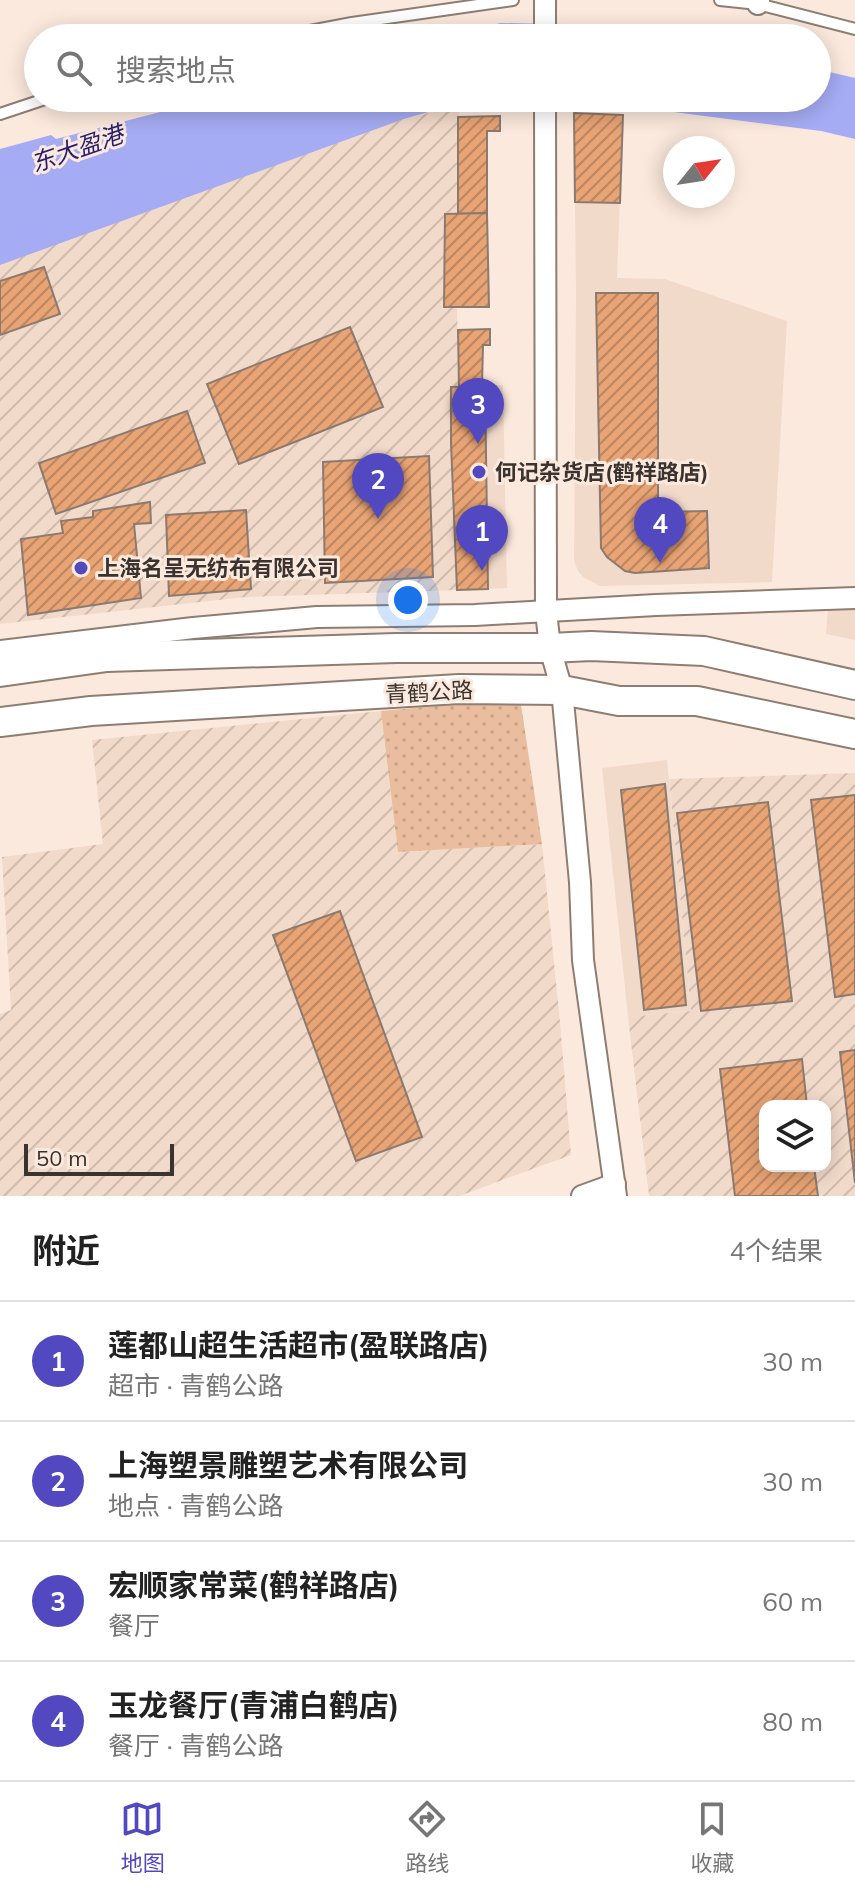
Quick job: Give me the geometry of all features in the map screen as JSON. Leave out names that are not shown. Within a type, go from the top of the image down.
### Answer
[{"type":"main road","name":"青鹤公路","points":[[0,672],[107,657],[396,648],[591,646],[704,651],[855,685]]},
{"type":"main road","name":"青鹤公路","points":[[0,722],[91,711],[459,689],[562,690],[619,701],[697,701],[855,734]]},
{"type":"street","points":[[545,0],[545,24]]},
{"type":"street","points":[[545,112],[546,611],[550,648],[562,690],[580,882],[583,960],[616,1190],[582,1196]]},
{"type":"street","points":[[0,651],[317,617],[475,615],[855,598]]},
{"type":"lane","points":[[347,24],[512,0]]},
{"type":"lane","points":[[720,0],[759,2],[855,29]]},
{"type":"lane","points":[[0,114],[24,106]]},
{"type":"shaded area","points":[[432,112],[459,112],[458,214],[445,214],[444,306],[457,307],[459,387],[452,387],[451,443],[457,590],[246,597],[0,624],[0,263],[404,119]]},
{"type":"shaded area","points":[[574,113],[623,115],[617,278],[665,279],[787,321],[772,582],[600,586],[578,571],[574,561]]},
{"type":"shaded area","points":[[503,385],[507,588],[457,590],[451,387]]},
{"type":"shaded area","points":[[855,606],[855,640],[826,634],[828,607]]},
{"type":"shaded area","points":[[520,698],[542,844],[398,852],[381,711]]},
{"type":"shaded area","points":[[381,711],[398,852],[542,844],[571,1155],[459,1196],[0,1196],[0,1014],[11,1010],[2,857],[103,844],[92,740]]},
{"type":"shaded area","points":[[667,760],[691,1011],[628,1017],[602,768]]},
{"type":"shaded area","points":[[855,773],[855,1196],[649,1196],[628,1017],[691,1011],[669,779]]},
{"type":"water","points":[[831,72],[855,78],[855,139],[821,131],[674,112],[831,112]]},
{"type":"water","name":"东大盈港","points":[[160,112],[428,112],[0,265],[0,149],[51,135],[56,139]]},
{"type":"building","points":[[574,113],[623,115],[620,203],[575,202]]},
{"type":"building","points":[[500,116],[500,131],[487,131],[487,213],[458,214],[458,117]]},
{"type":"building","points":[[487,213],[489,307],[444,307],[445,214]]},
{"type":"building","points":[[44,267],[60,314],[0,335],[0,281]]},
{"type":"building","points":[[596,293],[658,293],[658,512],[707,511],[709,568],[635,573],[625,571],[601,548]]},
{"type":"building","points":[[350,327],[383,407],[239,464],[207,384]]},
{"type":"building","points":[[490,329],[490,345],[483,345],[482,386],[459,387],[458,330]]},
{"type":"building","points":[[485,386],[488,589],[457,590],[451,387]]},
{"type":"building","points":[[187,411],[205,463],[56,514],[39,463]]},
{"type":"building","points":[[429,456],[433,577],[325,583],[323,462]]},
{"type":"building","name":"上海名呈无纺布有限公司","points":[[150,502],[151,523],[134,524],[141,598],[28,615],[21,539],[63,533],[61,521],[93,517],[93,511]]},
{"type":"building","points":[[246,510],[251,589],[169,596],[166,515]]},
{"type":"building","points":[[665,784],[686,1005],[644,1010],[621,790]]},
{"type":"building","points":[[855,795],[855,994],[835,997],[811,800]]},
{"type":"building","points":[[768,802],[792,1001],[701,1011],[677,813]]},
{"type":"building","points":[[340,911],[422,1137],[356,1161],[273,935]]},
{"type":"building","points":[[855,1050],[855,1183],[840,1052]]},
{"type":"building","points":[[802,1059],[806,1100],[759,1100],[759,1172],[815,1172],[818,1196],[735,1196],[720,1069]]},
{"type":"place","name":"宏顺家常菜(鹤祥路店)","points":[[478,444]]},
{"type":"place","name":"何记杂货店(鹤祥路店)","points":[[479,472]]},
{"type":"place","name":"上海塑景雕塑艺术有限公司","points":[[378,519]]},
{"type":"place","name":"玉龙餐厅(青浦白鹤店)","points":[[660,563]]},
{"type":"place","name":"上海名呈无纺布有限公司","points":[[81,568]]},
{"type":"place","name":"莲都山超生活超市(盈联路店)","points":[[482,571]]}]
